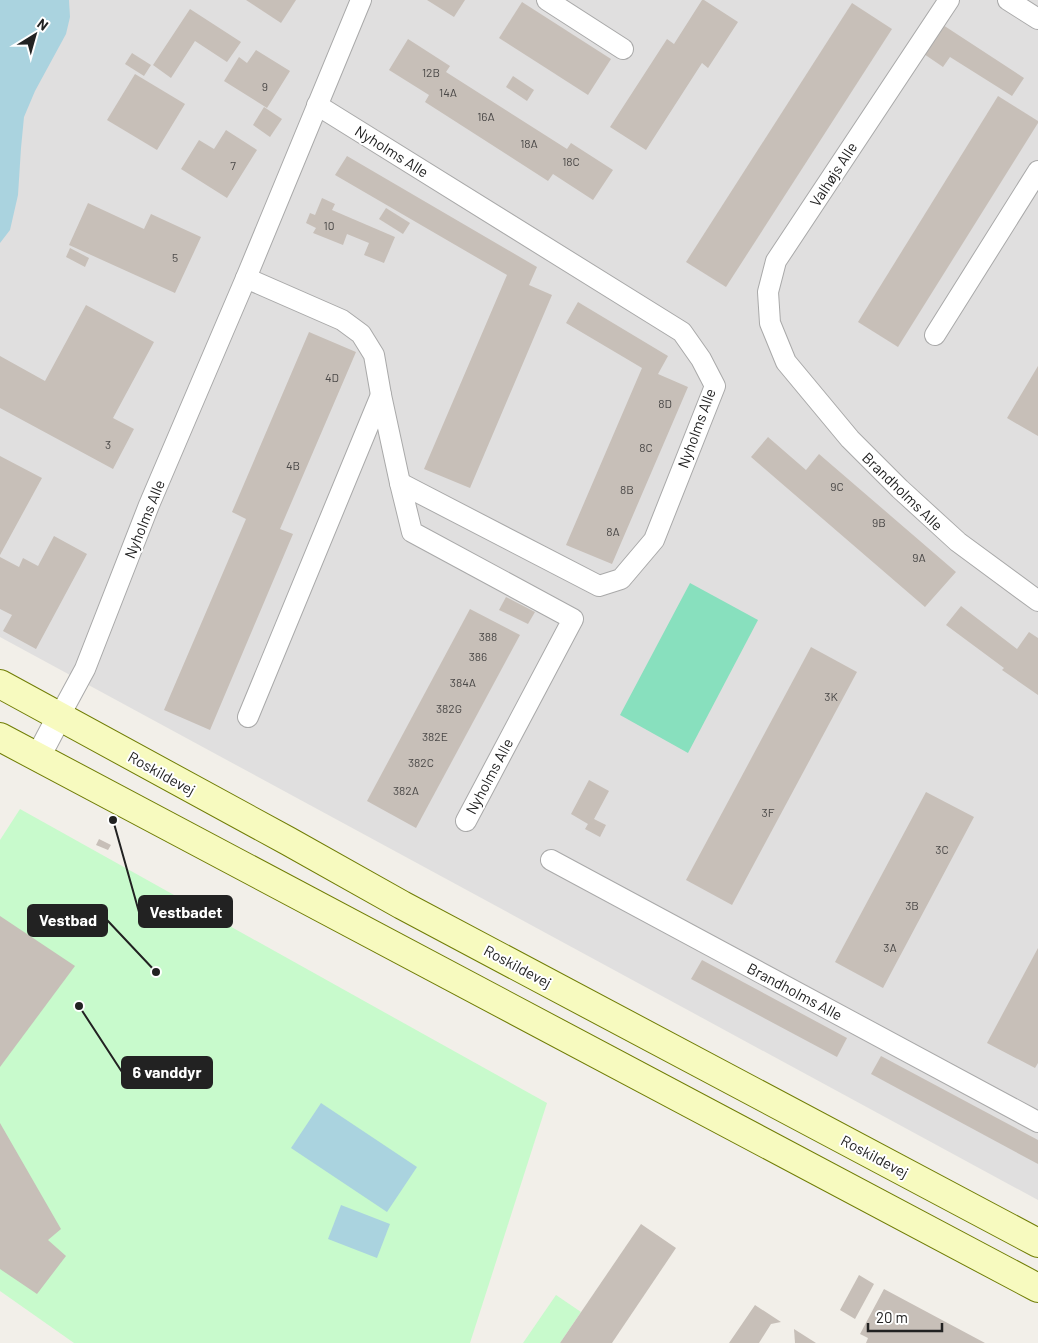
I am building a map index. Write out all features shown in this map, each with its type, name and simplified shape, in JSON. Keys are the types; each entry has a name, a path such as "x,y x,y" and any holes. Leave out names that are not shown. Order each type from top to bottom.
{"main road":[{"name":"Roskildevej","path":"0,684 288,840 402,905 1038,1243"},
{"path":"0,738 1038,1288"}],"street":[{"name":"Nyholms Alle","path":"38,757 91,654 149,505 246,278 361,0"},
{"path":"547,0 623,49"},
{"name":"Valhøjs Alle","path":"786,362 770,323 768,292 776,260 949,0"},
{"path":"1008,0 1038,19"},
{"name":"Nyholms Alle","path":"317,105 682,332 701,359 715,386 654,540 621,579 606,584 599,586 400,483"},
{"path":"935,335 1038,171"},
{"name":"Nyholms Alle","path":"246,278 342,320 361,334 374,355 381,395 412,532 572,619 466,821"},
{"name":"Brandholms Alle","path":"786,362 850,439 900,489 958,542 1038,601"},
{"path":"248,717 381,395"},
{"name":"Brandholms Alle","path":"551,860 1038,1122"}],"shaded area":[{"path":"0,0 1038,0 1038,1200 0,637"}],"green space":[{"path":"690,583 758,620 688,753 620,715"},
{"path":"20,809 547,1103 470,1343 74,1343 0,1291 0,840"},
{"path":"556,1295 581,1312 560,1343 523,1343"}],"water":[{"path":"0,0 69,0 70,17 66,34 35,91 24,117 18,195 10,230 0,243"},
{"path":"321,1103 417,1167 387,1212 291,1148"},
{"path":"341,1205 390,1224 377,1258 328,1239"}],"building":[{"path":"246,0 296,0 281,23"},
{"path":"427,0 465,0 454,17"},
{"path":"702,0 738,22 708,68 702,63 646,150 610,127 667,39 674,44"},
{"path":"522,2 611,59 588,95 499,38"},
{"path":"852,3 892,29 726,287 686,262"},
{"path":"190,9 241,42 227,62 195,41 171,78 153,65"},
{"path":"943,25 1024,78 1012,96 950,57 943,67 924,54"},
{"path":"408,39 450,66 446,72 567,149 571,143 613,170 593,200 553,174 548,181 425,102 429,95 389,70"},
{"path":"256,50 290,71 267,108 224,81 239,57 247,63"},
{"path":"132,53 151,65 144,76 125,64"},
{"path":"135,74 185,104 157,150 107,120"},
{"path":"513,76 534,90 527,101 506,87"},
{"path":"998,96 1038,121 1038,123 898,347 858,322"},
{"path":"264,107 282,119 270,137 253,125"},
{"path":"226,130 257,150 227,198 181,169 199,140 214,149"},
{"path":"347,156 537,267 529,285 552,295 470,488 424,469 507,275 335,175"},
{"path":"322,198 335,204 332,210 395,237 384,263 364,255 369,243 347,234 343,245 313,233 316,228 306,223 310,213 315,215"},
{"path":"88,203 144,229 151,214 201,237 175,293 69,245"},
{"path":"386,208 410,223 403,234 379,219"},
{"path":"70,248 89,258 85,267 66,257"},
{"path":"578,302 668,356 658,374 688,387 612,564 566,545 642,368 566,323"},
{"path":"86,305 154,342 113,418 134,429 113,469 0,408 0,356 45,381"},
{"path":"309,332 356,352 280,529 293,534 210,730 164,710 246,519 232,512"},
{"path":"1038,366 1038,436 1007,418"},
{"path":"768,437 806,470 819,454 956,572 925,607 751,457"},
{"path":"0,456 42,478 0,555"},
{"path":"54,536 87,554 36,649 3,631 12,615 0,609 0,557 19,567 23,558 38,566"},
{"path":"506,597 535,612 528,624 499,610"},
{"path":"961,606 1017,649 1029,632 1038,638 1038,695 1002,670 1004,668 946,625"},
{"path":"470,609 520,635 416,828 367,801"},
{"path":"811,647 857,672 732,905 686,880"},
{"path":"589,780 609,791 594,819 606,825 600,837 585,829 588,824 571,814"},
{"path":"926,792 974,817 883,988 835,962"},
{"path":"99,839 111,845 108,850 96,845"},
{"path":"0,916 75,966 0,1067"},
{"path":"1038,948 1038,1063 1035,1068 987,1043"},
{"path":"702,960 847,1038 837,1057 691,979"},
{"path":"881,1056 1038,1140 1038,1164 871,1074"},
{"path":"0,1123 61,1229 48,1240 66,1256 37,1294 0,1269"},
{"path":"641,1224 676,1248 612,1343 560,1343"},
{"path":"859,1275 874,1284 855,1319 840,1310"},
{"path":"884,1289 985,1343 866,1343 868,1338 860,1334"},
{"path":"755,1305 781,1322 771,1324 759,1343 729,1343"},
{"path":"794,1329 816,1343 795,1343"}],"place":[{"name":"Vestbadet","path":"113,820"},
{"name":"Vestbad","path":"156,972"},
{"name":"6 vanddyr","path":"79,1006"}]}
